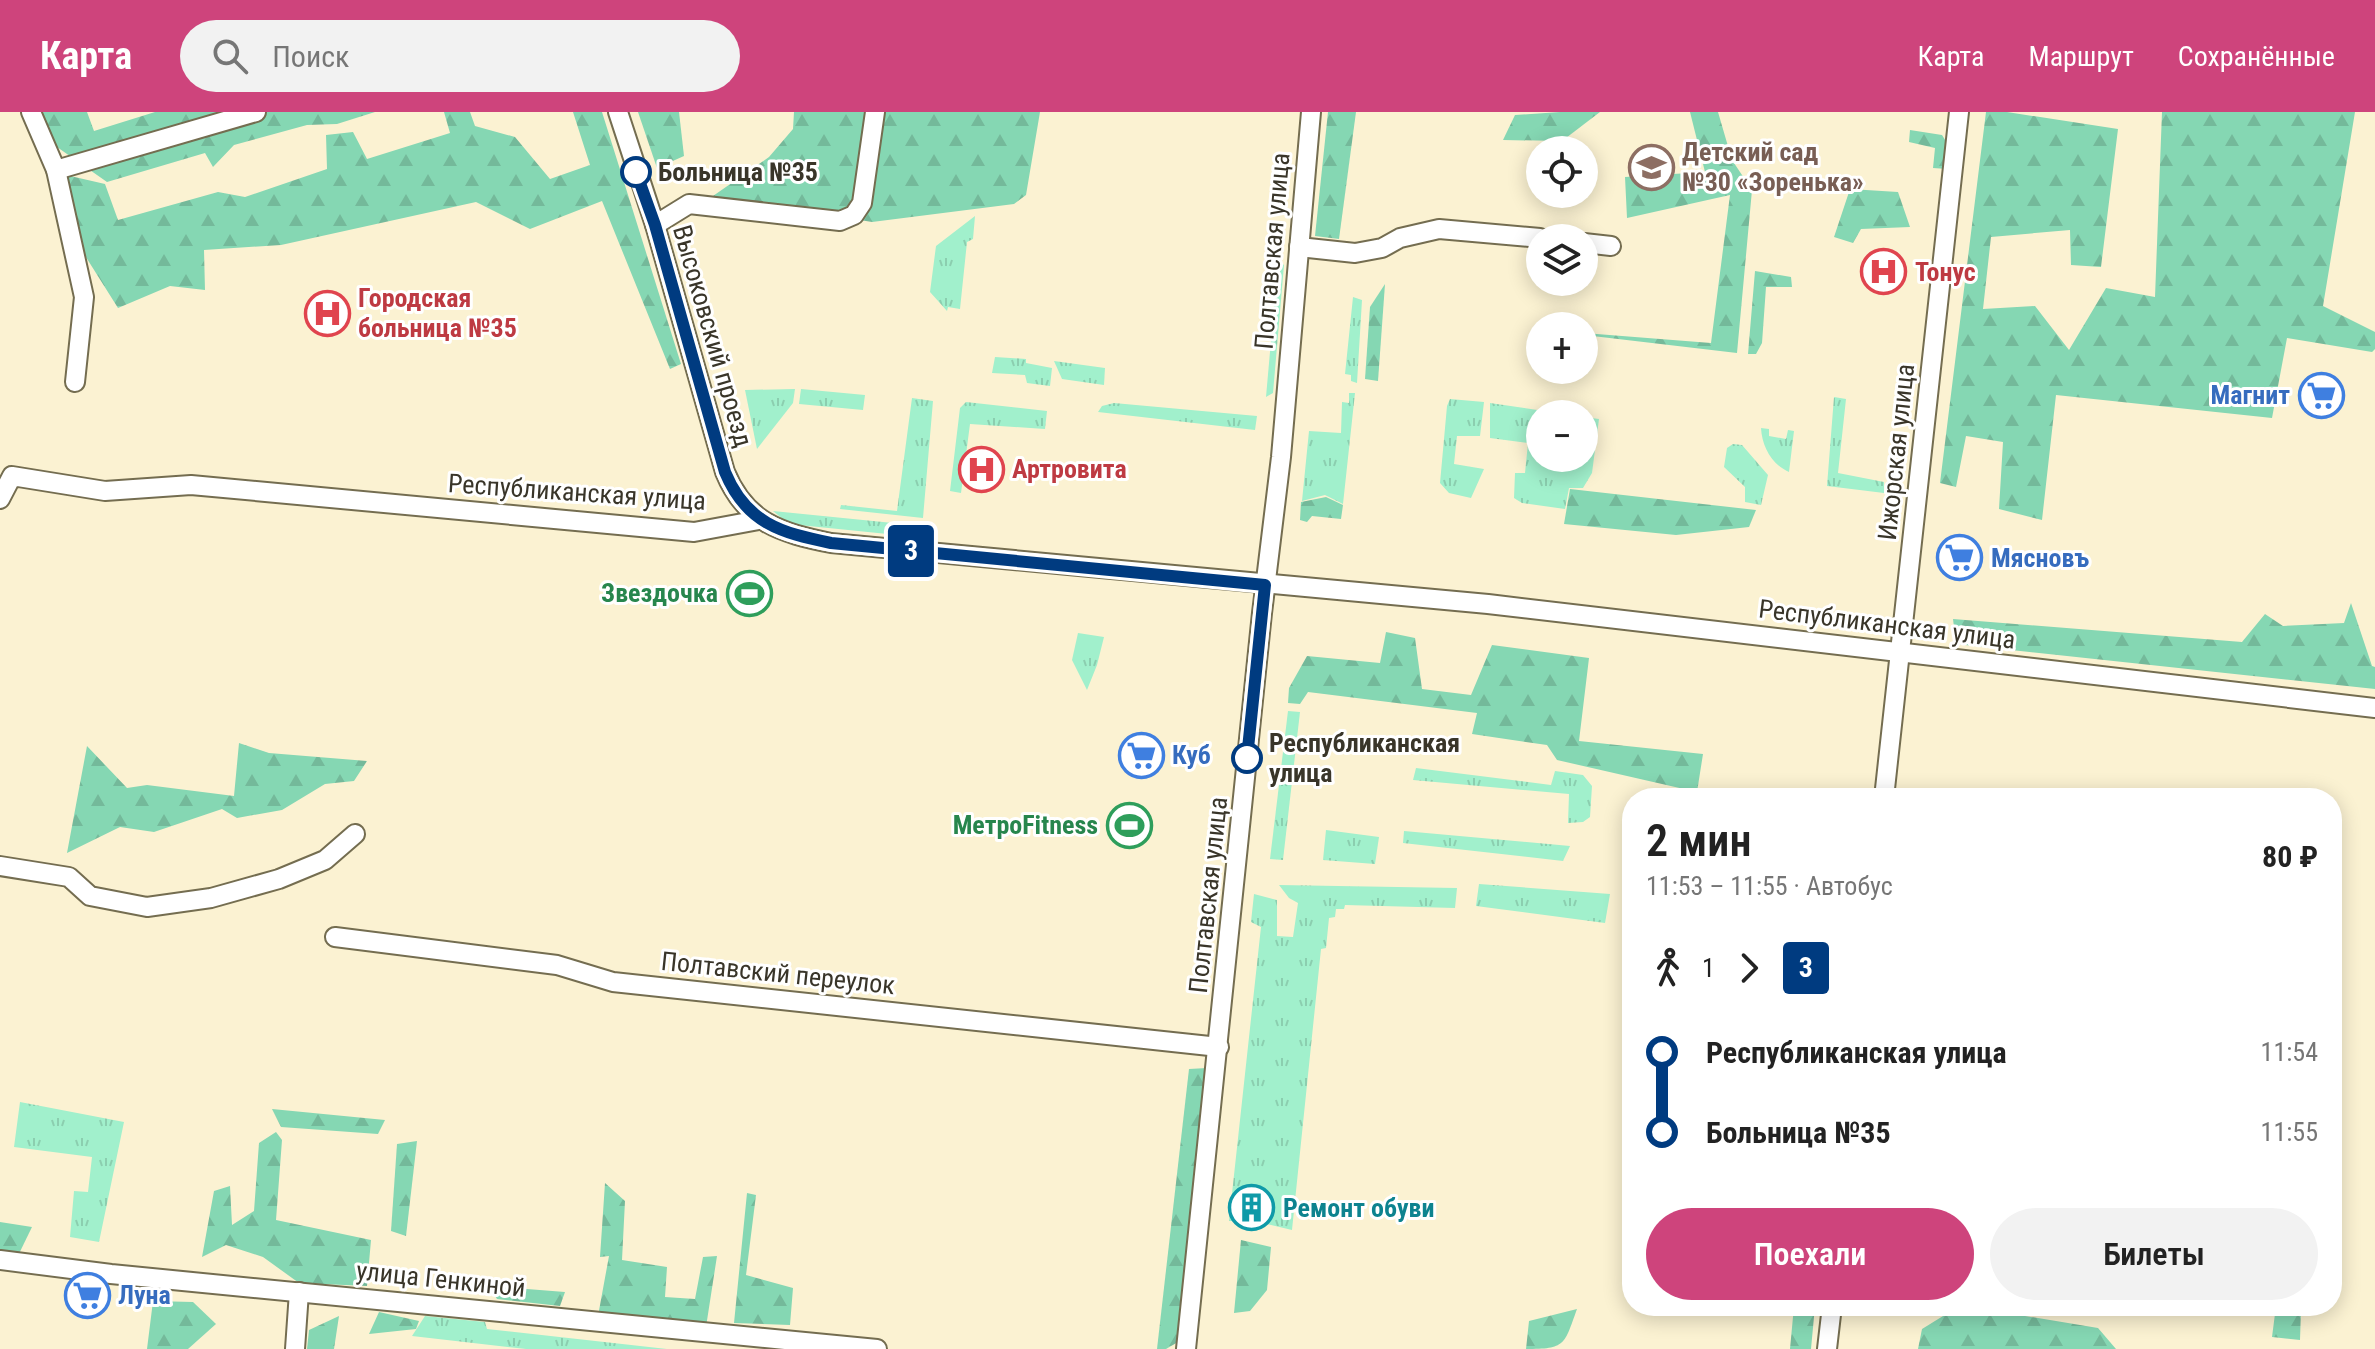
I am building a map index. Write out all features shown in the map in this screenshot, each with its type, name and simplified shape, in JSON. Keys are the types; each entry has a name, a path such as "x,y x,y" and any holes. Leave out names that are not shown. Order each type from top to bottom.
{"street":[{"path":"31,112 56,170 84,297 75,382"},
{"path":"56,170 256,112"},
{"name":"Высоковский проезд","path":"618,112 655,225 725,472 733,490 759,520"},
{"path":"655,225 689,204 840,221 854,215 862,203 875,112"},
{"name":"Полтавская улица","path":"1186,1349 1281,457 1311,112"},
{"name":"Ижорская улица","path":"1885,788 1959,112"},
{"path":"1299,247 1355,253 1382,248 1400,238 1439,229 1526,237"},
{"path":"1598,245 1611,246"},
{"name":"Республиканская улица","path":"0,499 12,476 105,491 191,485 694,532 759,520 792,535 831,543 1488,604 2375,708"},
{"path":"0,866 69,877 90,896 147,907 211,898 279,879 325,860 355,834"},
{"name":"Полтавский переулок","path":"335,937 557,965 613,982 1219,1047"},
{"name":"улица Генкиной","path":"0,1260 731,1341 877,1349"},
{"path":"295,1349 299,1292"},
{"path":"1827,1349 1831,1316"}],"green space":[{"path":"35,112 87,112 94,131 155,112 375,112 337,124 307,125 234,145 213,167 205,153 107,182 47,140"},
{"path":"444,112 470,112 475,126 515,137 550,179 590,165 573,112 602,112 681,364 670,369 602,201 530,229 476,202 281,245 204,250 205,290 170,286 118,308 84,254 66,175 105,184 118,220 218,192 245,197 327,169 326,135 353,132 367,159 450,133"},
{"path":"638,112 679,112 684,156 657,168"},
{"path":"794,112 1040,112 1026,195 1014,204 872,222 713,196 769,157 793,129"},
{"path":"1328,112 1356,112 1339,239 1315,236"},
{"path":"1600,112 1569,136 1526,136 1526,140 1503,140 1515,115"},
{"path":"1690,112 1718,112 1732,160 1752,190 1737,353 1598,337 1598,334 1711,343 1730,195 1627,218 1625,177 1705,172"},
{"path":"1986,112 2007,112 2118,129 2101,267 2071,265 2070,230 1991,237 1983,309 2035,306 2069,350 2106,288 2155,297 2162,112 2355,112 2323,306 2375,332 2375,349 2372,352 2287,338 2272,418 2056,395 2042,520 1999,509 2003,442 1966,436 1956,487 1940,483"},
{"path":"1910,130 1942,135 1947,143 1947,169 1933,168 1935,148 1909,142"},
{"path":"1850,189 1898,192 1910,227 1861,229 1853,243 1834,237"},
{"path":"975,216 973,239 967,242 960,309 948,307 947,311 930,292 936,246"},
{"path":"1278,261 1284,265 1273,393 1266,397"},
{"path":"1755,271 1791,277 1792,287 1766,287 1762,343 1756,354 1748,354"},
{"path":"1385,284 1378,381 1365,379 1370,307"},
{"path":"1353,297 1362,300 1357,383 1351,381 1351,375 1345,374"},
{"path":"995,357 1026,359 1026,363 1052,368 1050,386 1027,383 1025,375 992,373"},
{"path":"1054,361 1105,368 1104,385 1062,379"},
{"path":"795,389 793,403 757,449 745,390"},
{"path":"801,389 865,395 863,410 799,404"},
{"path":"1349,393 1355,393 1343,504 1325,495 1302,501 1309,431 1341,433 1342,402 1349,403"},
{"path":"1834,397 1846,399 1838,473 1884,482 1884,493 1827,486"},
{"path":"912,398 933,401 923,518 840,509 841,505 897,511"},
{"path":"1450,399 1484,402 1480,436 1457,436 1454,464 1484,469 1471,498 1449,493 1440,483"},
{"path":"966,402 1047,411 1045,429 970,424 961,493 950,491 960,408"},
{"path":"1114,403 1257,416 1255,430 1098,412 1102,406"},
{"path":"1490,403 1526,408 1526,443 1490,438"},
{"path":"1761,428 1769,429 1769,436 1786,439 1788,430 1794,431 1789,472 1769,454"},
{"path":"1733,444 1742,445 1768,475 1761,505 1745,502 1745,487 1724,467 1727,448"},
{"path":"1526,463 1526,472 1592,472 1583,488 1569,488 1565,509 1522,503 1514,498 1515,473 1525,473"},
{"path":"1570,489 1756,510 1749,527 1676,535 1564,524"},
{"path":"1326,497 1343,505 1341,519 1312,516 1307,522 1300,520 1301,502"},
{"path":"773,511 923,526 917,537 789,524"},
{"path":"2351,603 2372,666 2375,667 2375,689 1956,644 1953,619 2242,642 2265,614 2283,626 2344,623"},
{"path":"1386,632 1415,638 1422,689 1471,695 1492,645 1589,658 1579,741 1703,754 1698,788 1680,788 1557,760 1547,745 1472,734 1477,713 1308,692 1300,704 1288,703 1289,688 1307,656 1380,663"},
{"path":"1078,633 1104,637 1087,690 1072,660"},
{"path":"1288,711 1300,712 1283,860 1270,859"},
{"path":"239,743 269,753 367,761 354,781 325,784 282,810 237,818 222,809 154,832 120,827 67,853 87,746 127,788 147,785 234,796"},
{"path":"1416,768 1551,785 1555,771 1583,775 1592,786 1590,817 1583,822 1568,823 1569,794 1413,780"},
{"path":"1326,830 1379,837 1375,864 1323,860"},
{"path":"1404,831 1570,846 1563,861 1403,843"},
{"path":"1479,884 1610,894 1605,923 1476,906"},
{"path":"1279,885 1457,888 1455,908 1345,905 1344,909 1336,909 1335,917 1329,918 1326,948 1321,949 1292,1230 1259,1222 1260,1202 1247,1199 1243,1221 1229,1221 1261,927 1251,922 1254,894 1277,900 1277,936 1293,937 1298,903 1289,898"},
{"path":"1207,1068 1178,1342 1166,1349 1157,1349 1189,1069"},
{"path":"20,1102 124,1122 99,1242 70,1237 74,1191 88,1192 92,1157 14,1147"},
{"path":"272,1109 385,1120 378,1134 281,1127"},
{"path":"276,1132 282,1140 276,1220 371,1240 367,1286 299,1283 263,1257 226,1245 202,1257 214,1191 230,1186 232,1225 254,1211 259,1143"},
{"path":"417,1141 406,1236 391,1231 397,1144"},
{"path":"605,1183 625,1201 622,1260 667,1267 665,1297 695,1299 703,1257 717,1256 706,1327 598,1316 609,1256 600,1257"},
{"path":"747,1193 756,1195 746,1275 793,1288 790,1325 734,1323"},
{"path":"0,1222 32,1227 13,1266 0,1265"},
{"path":"1241,1240 1271,1247 1267,1290 1250,1311 1234,1313"},
{"path":"489,1286 565,1292 560,1306 497,1299"},
{"path":"153,1301 193,1302 216,1324 188,1349 147,1349"},
{"path":"1577,1309 1562,1342 1549,1348 1526,1349 1529,1321"},
{"path":"379,1312 419,1321 416,1329 369,1334"},
{"path":"339,1316 334,1349 307,1349 309,1330"},
{"path":"425,1316 485,1322 487,1329 667,1349 526,1349 412,1336"},
{"path":"1793,1316 1814,1316 1811,1349 1790,1349"},
{"path":"1943,1316 2025,1316 2098,1328 2116,1349 1918,1349 1922,1329"},
{"path":"2275,1316 2301,1316 2300,1340 2272,1337"}],"bus line":[{"name":"3","path":"636,172 655,225 725,472 733,490 759,520 792,535 831,543 1265,585 1247,758"}],"place":[{"name":"Детский сад №30 «Зоренька»","path":"1651,167"},
{"name":"Больница №35","path":"636,172"},
{"name":"Тонус","path":"1884,272"},
{"name":"Городская больница №35","path":"327,313"},
{"name":"Магнит","path":"2321,395"},
{"name":"Артровита","path":"981,469"},
{"name":"Мясновъ","path":"1960,558"},
{"name":"Звездочка","path":"749,593"},
{"name":"Куб","path":"1141,755"},
{"name":"Республиканская улица","path":"1247,758"},
{"name":"МетроFitness","path":"1129,825"},
{"name":"Ремонт обуви","path":"1252,1208"},
{"name":"Луна","path":"87,1295"}]}
